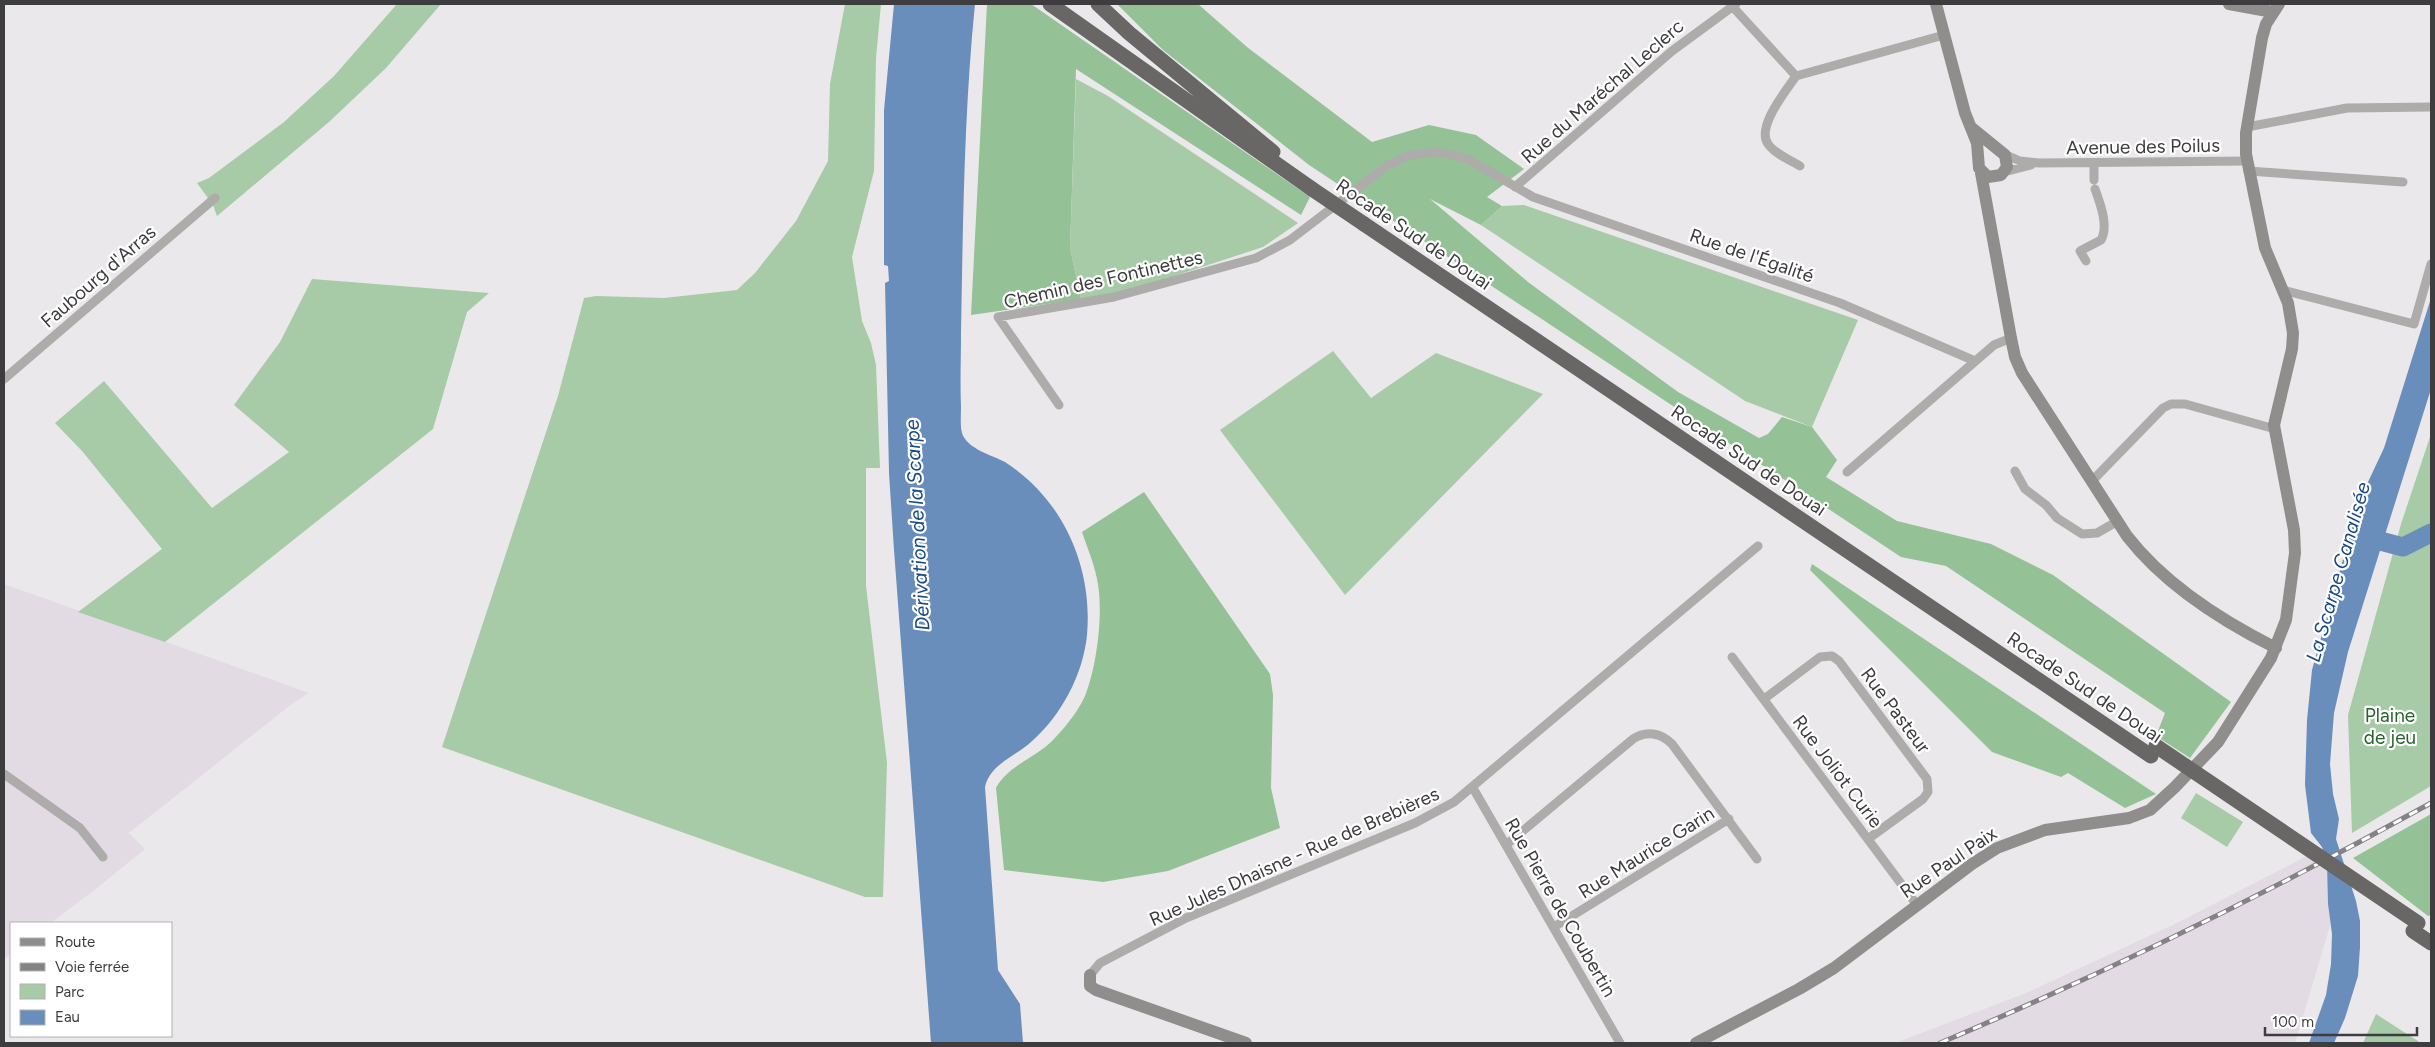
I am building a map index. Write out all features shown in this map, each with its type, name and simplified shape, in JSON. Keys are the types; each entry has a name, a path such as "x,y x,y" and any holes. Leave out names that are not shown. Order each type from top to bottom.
{"highway":[{"name":"Rocade Sud de Douai","path":"1050,4 1315,187 2416,927 2431,943"},
{"name":"Rocade Sud de Douai","path":"1063,4 1276,154 1315,187"},
{"path":"1098,4 1129,33 1276,154"},
{"name":"Rocade Sud de Douai","path":"2416,927 2431,931"}],"street":[{"path":"1936,4 1965,113 1973,129 1979,158 1978,166 1982,173 2011,338 2019,368 2132,542 2149,561 2221,618 2276,648"},
{"path":"2092,481 2163,408 2171,404 2185,404 2274,429 2293,338 2291,315 2283,290 2265,248 2248,166 2247,127 2262,38 2276,8 2257,8 2229,4"},
{"path":"1734,5 1796,76"},
{"name":"Rue du Maréchal Leclerc","path":"1515,187 1672,51 1734,5"},
{"path":"1800,166 1769,146 1764,135 1766,124 1796,76 1944,35"},
{"path":"2247,127 2347,108 2431,107"},
{"path":"1973,129 2000,151 2007,163 2002,174 1994,184 1990,199 1990,219"},
{"path":"1979,158 1985,150 2000,151"},
{"name":"Avenue des Poilus","path":"2000,151 2020,161 2039,163 2248,166 2403,182"},
{"name":"Chemin des Fontinettes","path":"1059,405 998,317 1114,297 1256,258 1290,240 1379,171 1410,155 1438,152 1459,155 1475,162 1515,187"},
{"name":"Avenue des Poilus","path":"2002,174 2039,163"},
{"path":"2086,261 2080,251 2101,240 2104,234 2102,211 2094,184 2094,163"},
{"path":"1982,173 1990,178 2002,174"},
{"name":"Rue de l'Égalité","path":"1515,187 1533,197 1840,303 1976,361"},
{"name":"Faubourg d'Arras","path":"4,379 215,198"},
{"path":"2283,290 2414,324 2431,264"},
{"path":"1847,472 1994,345 2011,338"},
{"name":"Rue Paul Paix","path":"1696,1043 1819,977 1980,858 2015,840 2055,828 2129,818 2150,810 2175,787 2223,735 2276,648 2283,630 2290,600 2295,541 2274,429"},
{"path":"2014,471 2025,489 2046,505 2057,518 2082,534 2097,533 2118,521"},
{"name":"Rue Jules Dhaisne - Rue de Brebières","path":"1090,974 1100,963 1182,920 1426,818 1473,788 1758,546"},
{"name":"Rue Pasteur","path":"1764,700 1816,659 1828,655 1839,661 1927,779 1928,792 1923,799 1868,840"},
{"name":"Rue Joliot Curie","path":"1732,657 1917,905"},
{"path":"1506,845 1633,739 1648,733 1664,737 1672,744 1757,859"},
{"path":"4,774 80,828 103,857"},
{"name":"Rue Pierre de Coubertin","path":"1473,788 1620,1043"},
{"name":"Rue Maurice Garin","path":"1554,927 1729,820"},
{"path":"1090,974 1090,986 1096,990 1246,1043"}],"shaded area":[{"path":"4,584 309,693 293,703 129,833 145,849 97,888 52,922 10,922 10,954 4,959"},
{"path":"2328,845 2330,926 2295,1043 1895,1043 2026,993 2175,924"}],"green space":[{"path":"397,4 441,4 386,68 329,122 217,216 213,205 197,183 209,178 284,122 334,76"},
{"path":"845,4 881,4 876,58 874,171 852,257 862,321 871,343 876,365 880,468 866,468 866,586 887,763 883,897 865,897 442,747 558,396 584,298 596,296 664,298 737,290 755,273 796,221 828,161 830,84"},
{"path":"987,4 1031,4 1310,197 1301,215 1076,69 1070,248 1081,299 971,315"},
{"path":"1117,4 1198,4 1247,47 1372,142 1429,125 1476,135 1524,169 1487,197 1502,206 1481,225 1430,199 1528,282 1678,392 1759,438 1768,434 1782,417 1812,427 1837,460 1826,477 1897,521 1991,544 2053,575 2231,702 2190,758 2156,736 2165,713 1946,566 1901,557 1309,165 1163,50"},
{"path":"1076,79 1108,96 1298,223 1263,247 1144,286 1082,303 1070,248"},
{"path":"1524,205 1858,320 1812,427 1745,401 1481,225 1502,206"},
{"path":"312,279 489,293 467,312 433,429 165,642 78,612 162,549 82,451 55,423 104,381 212,508 289,452 234,405 280,342"},
{"path":"1333,351 1371,398 1436,353 1543,394 1345,595 1220,430"},
{"name":"Plaine de jeu","path":"2431,434 2431,786 2352,833 2348,715 2401,524"},
{"path":"1144,492 1270,674 1273,695 1271,788 1280,828 1168,871 1103,882 1004,870 996,788 1007,774 1044,748 1065,726 1085,696 1093,670 1098,638 1099,592 1094,567 1082,532"},
{"path":"1812,564 2156,794 2125,808 2068,773 2061,777 1992,752 1810,570"},
{"path":"2196,793 2243,822 2227,847 2181,818"},
{"path":"2431,814 2431,915 2428,916 2353,858"},
{"path":"2376,1014 2421,1043 2363,1043"}],"water":[{"name":"Dérivation de la Scarpe","path":"894,4 975,4 968,86 965,168 961,430 965,439 974,447 1005,462 1025,477 1043,495 1058,515 1070,537 1079,560 1085,584 1088,610 1085,650 1069,694 1042,732 998,766 992,772 985,787 998,970 1020,1004 1023,1043 931,1043 889,473 885,283 889,281 888,266 884,265 884,110"},
{"path":"2431,298 2431,389 2348,652 2334,713 2330,764 2333,794 2339,819 2336,839 2356,901 2360,921 2358,976 2345,1018 2334,1043 2309,1043 2326,995 2331,964 2332,934 2328,904 2327,863 2322,847 2311,833 2305,785 2307,720 2312,670 2360,499 2384,448"}],"waterway":[{"name":"La Scarpe Canalisée","path":"2365,537 2403,547 2431,533"}],"railway":[{"path":"1940,1043 2065,988 2189,929 2311,868 2431,803"}]}
